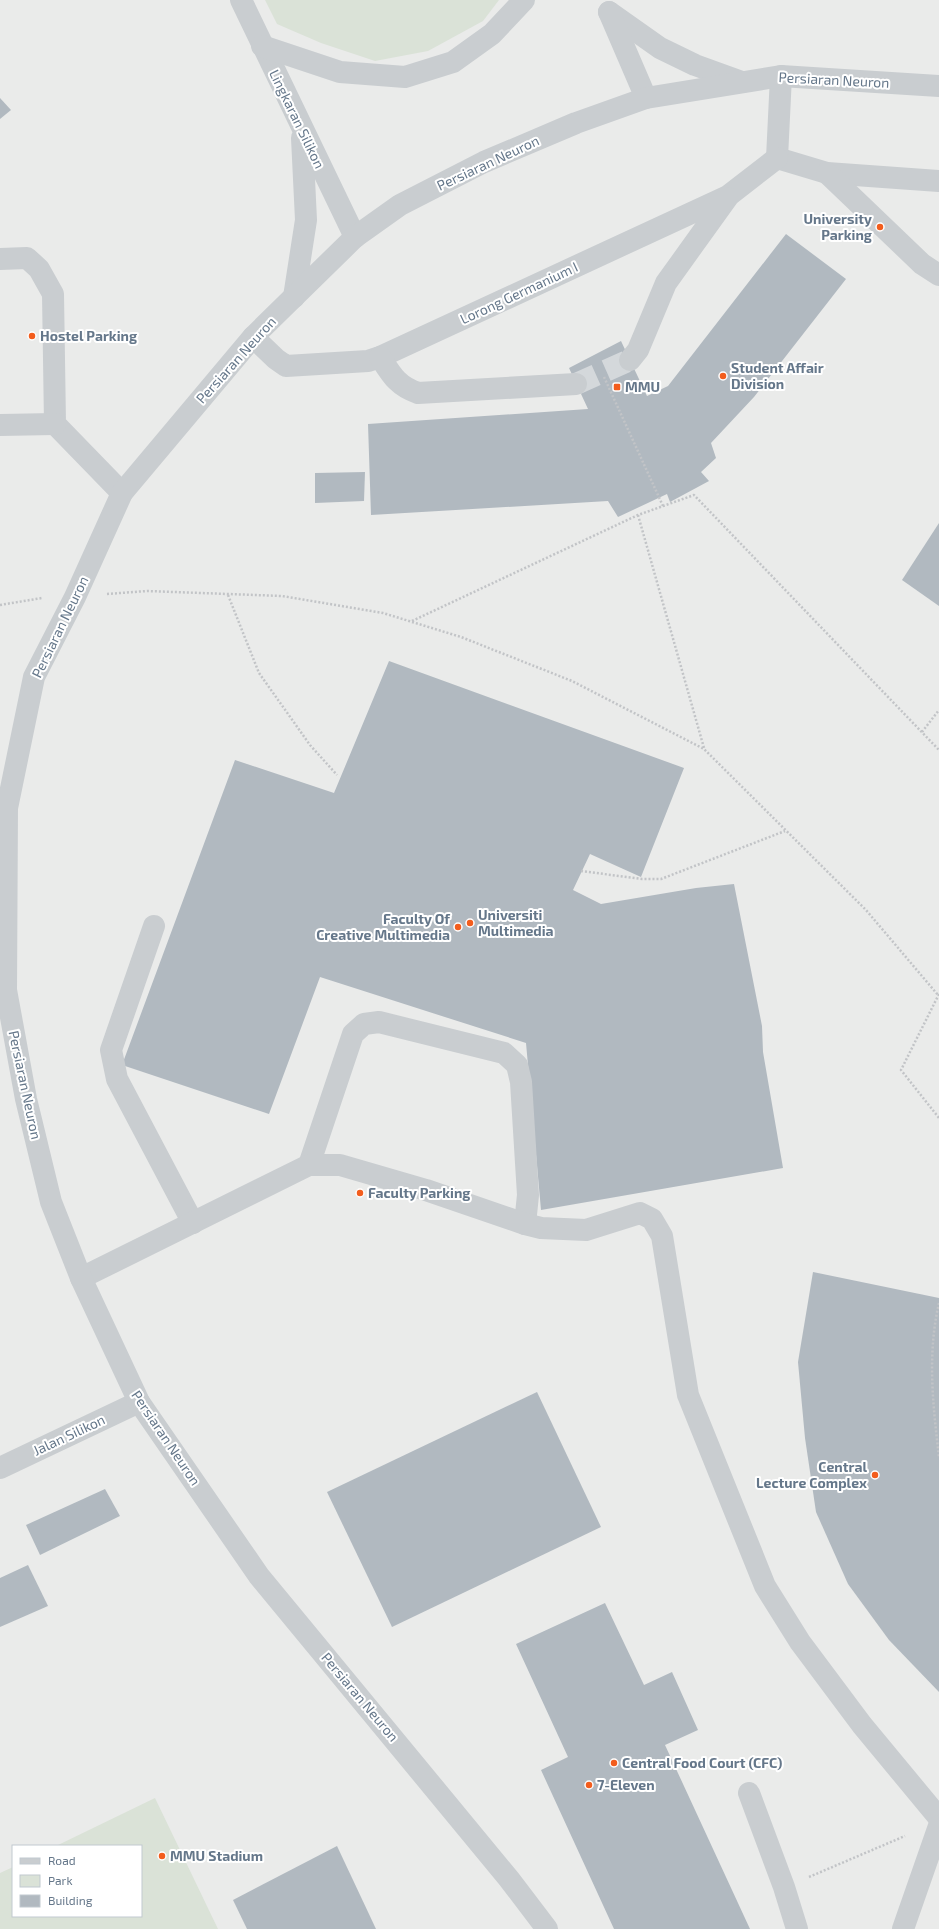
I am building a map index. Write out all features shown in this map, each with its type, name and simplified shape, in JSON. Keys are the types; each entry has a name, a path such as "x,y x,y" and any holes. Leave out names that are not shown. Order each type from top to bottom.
{"street":[{"name":"Lingkaran Silikon","path":"241,0 355,237"},
{"path":"262,46 340,72 405,77 452,62 492,34 524,0"},
{"path":"606,6 660,48 695,65 742,82"},
{"path":"606,6 646,98"},
{"path":"781,76 777,158 827,173 939,181"},
{"name":"Persiaran Neuron","path":"546,1929 480,1843 260,1576 139,1402 81,1278 51,1202 26,1099 6,990 3,937 7,808 34,677 75,597 122,493 253,337 355,237 400,205 484,162 576,123 646,98 781,76 939,86"},
{"path":"294,297 306,220 301,126"},
{"name":"Lorong Germanium I","path":"253,337 276,359 286,366 368,361 380,357 728,196 777,158"},
{"path":"827,173 922,264 939,275"},
{"path":"630,360 638,350 666,283 728,196"},
{"path":"0,259 27,258 39,269 54,294 55,424 122,493"},
{"path":"380,357 397,382 406,389 418,393 576,384"},
{"path":"0,425 55,424"},
{"path":"154,926 111,1050 117,1079 193,1223"},
{"path":"309,1164 353,1034 364,1024 379,1022 504,1053 517,1065 521,1082 528,1195 525,1224"},
{"path":"81,1278 309,1164 340,1165 426,1190 525,1224 541,1228 586,1230 640,1213 652,1219 662,1236 688,1395 765,1586 800,1642 862,1725 939,1818"},
{"name":"Jalan Silikon","path":"0,1468 139,1402"},
{"path":"749,1793 784,1887 797,1929"},
{"path":"903,1929 939,1826"}],"path":[{"path":"602,374 663,506"},
{"path":"411,622 638,515 694,495 939,750"},
{"path":"638,515 704,749"},
{"path":"0,605 38,598 75,597 147,591 282,596 382,613 461,637 572,681 704,749 866,910 939,994 901,1070 939,1118"},
{"path":"228,595 259,673 310,745 337,775"},
{"path":"922,732 939,710"},
{"path":"581,871 642,879 661,879 785,831"},
{"path":"939,1303 935,1321 932,1394 939,1457"},
{"path":"784,1887 910,1834"}],"shaded area":[{"name":"Universiti Multimedia","path":"0,0 939,0 939,1929 0,1929"}],"green space":[{"path":"265,0 499,0 483,21 428,51 375,61 321,43 277,24"},
{"name":"MMU Stadium","path":"155,1798 218,1929 0,1929 0,1873 12,1867 12,1917 142,1917 142,1845 58,1845"}],"building":[{"path":"0,98 11,110 0,119"},
{"name":"Student Affair Division","path":"786,234 846,279 754,397 711,443 716,458 701,472 709,481 670,502 667,494 618,517 608,501 371,515 368,424 588,409 569,368 621,341 647,396 668,386"},
{"path":"365,472 364,501 315,503 315,473"},
{"path":"939,523 939,606 902,580"},
{"name":"Faculty Of Creative Multimedia","path":"389,661 684,768 641,877 590,854 573,890 601,904 696,888 734,884 762,1026 763,1052 783,1168 541,1210 526,1043 320,977 269,1114 122,1065 235,760 334,793"},
{"name":"Central Lecture Complex","path":"813,1272 939,1298 939,1692 889,1640 848,1584 816,1512 805,1438 798,1362"},
{"path":"537,1392 601,1527 392,1627 327,1492"},
{"path":"105,1489 120,1516 40,1555 26,1525"},
{"path":"28,1565 48,1606 0,1627 0,1578"},
{"name":"Central Food Court (CFC)","path":"605,1603 644,1685 672,1672 698,1730 665,1745 750,1929 614,1929 541,1770 568,1757 516,1644"},
{"path":"337,1846 376,1929 247,1929 233,1900"}],"tunnel":[{"path":"576,384 630,360"}],"place":[{"name":"University Parking","path":"880,227"},
{"name":"Hostel Parking","path":"32,336"},
{"name":"Student Affair Division","path":"723,376"},
{"name":"MMU","path":"617,387"},
{"name":"Universiti Multimedia","path":"470,923"},
{"name":"Faculty Of Creative Multimedia","path":"458,927"},
{"name":"Faculty Parking","path":"360,1193"},
{"name":"Central Lecture Complex","path":"875,1475"},
{"name":"Central Food Court (CFC)","path":"614,1763"},
{"name":"7-Eleven","path":"589,1785"},
{"name":"MMU Stadium","path":"162,1856"}]}
